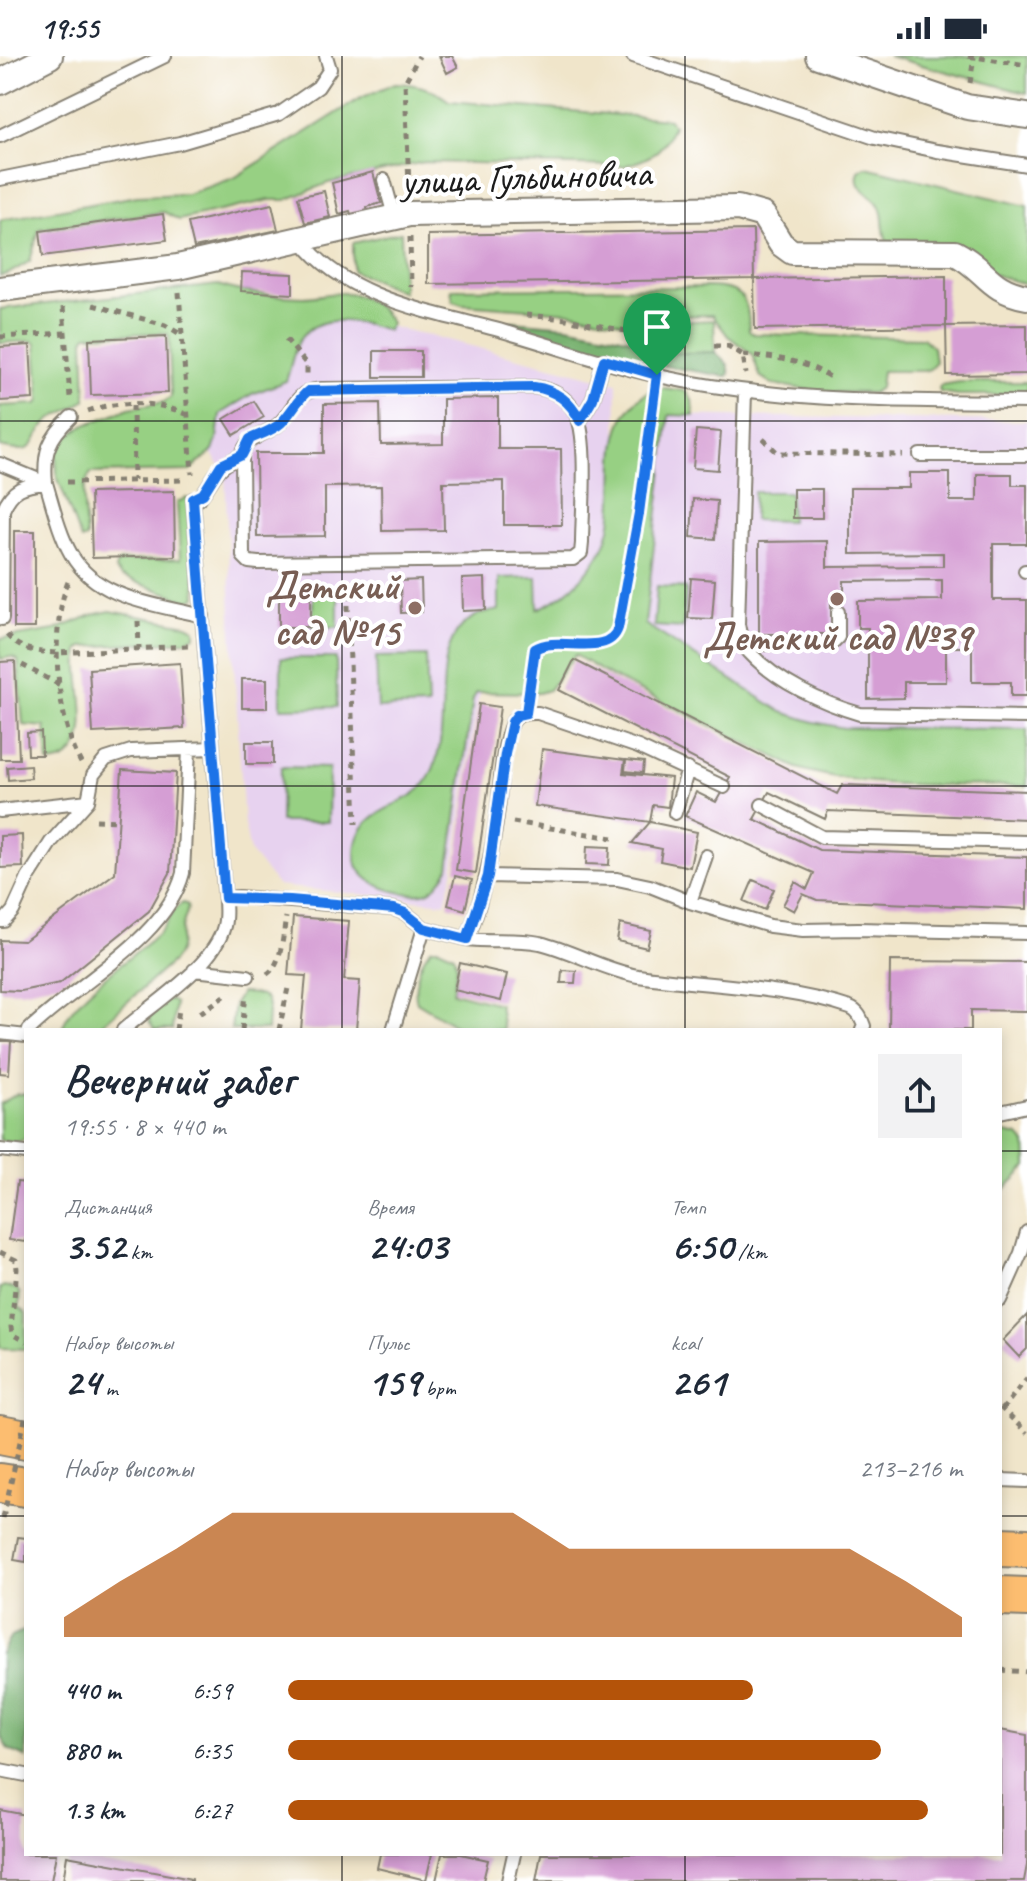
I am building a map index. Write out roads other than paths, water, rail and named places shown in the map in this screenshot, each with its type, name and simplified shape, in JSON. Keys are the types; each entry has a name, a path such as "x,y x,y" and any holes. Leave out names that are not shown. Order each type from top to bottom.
{"highway":[{"path":"0,1435 24,1440"},
{"path":"1,1500 24,1488"},
{"path":"1002,1547 1027,1548"},
{"path":"1002,1596 1027,1597"}],"street":[{"path":"0,82 50,56"},
{"path":"818,56 967,107 1027,116"},
{"name":"улица Гульбиновича","path":"0,289 60,288 178,267 402,215 738,208 763,215 781,244 792,252 955,253 967,259 997,288 1027,297"}],"lane":[{"path":"0,136 165,56"},
{"path":"0,179 180,143 279,114 318,87 330,69 326,56"},
{"path":"633,56 875,138 1027,165"},
{"path":"384,180 402,215"},
{"path":"300,239 330,270 355,284 412,307 657,375 745,391 856,401 1027,402"},
{"path":"580,421 593,399 604,360"},
{"path":"534,387 559,394 580,421 582,543 581,553 573,559 249,562 243,556 242,455 250,439 283,421 296,401 308,391 534,387"},
{"path":"745,391 738,624 743,644 749,653 774,673 841,709 860,714 1027,717"},
{"path":"71,417 50,443 44,461 46,483 70,553 85,574 114,593 203,616"},
{"path":"125,1028 194,970 212,949 223,929 225,898 193,499 203,494 221,465 242,455"},
{"path":"920,455 1027,455"},
{"path":"0,464 46,483"},
{"path":"2,619 3,510 8,498 20,486 46,483"},
{"path":"743,644 831,644 838,637 838,612"},
{"path":"467,939 488,876 512,722 517,715 538,713 638,747 724,787"},
{"path":"0,921 4,921 13,911 28,878 51,842 88,801 98,766 116,754 213,748"},
{"path":"33,1028 159,920 180,883 189,750"},
{"path":"675,813 688,769"},
{"path":"0,811 88,801"},
{"path":"762,805 822,837 1027,842"},
{"path":"690,902 706,856"},
{"path":"488,876 617,879 650,886 690,902 770,926 803,930 1027,933"},
{"path":"225,898 394,909 405,913 424,928 467,939 510,939 542,944 634,975 776,993 853,1009 860,1016 863,1028"},
{"path":"394,1028 424,928"},
{"path":"194,970 244,976"},
{"path":"0,1033 24,1034"},
{"path":"1002,1112 1027,1106"},
{"path":"0,1150 24,1153"},
{"path":"1002,1296 1027,1232"},
{"path":"1002,1480 1027,1481"},
{"path":"0,1770 24,1775"},
{"path":"508,1881 514,1856"}],"place":[{"name":"Детский сад №39","path":"837,599"},
{"name":"Детский сад №15","path":"415,608"}]}
